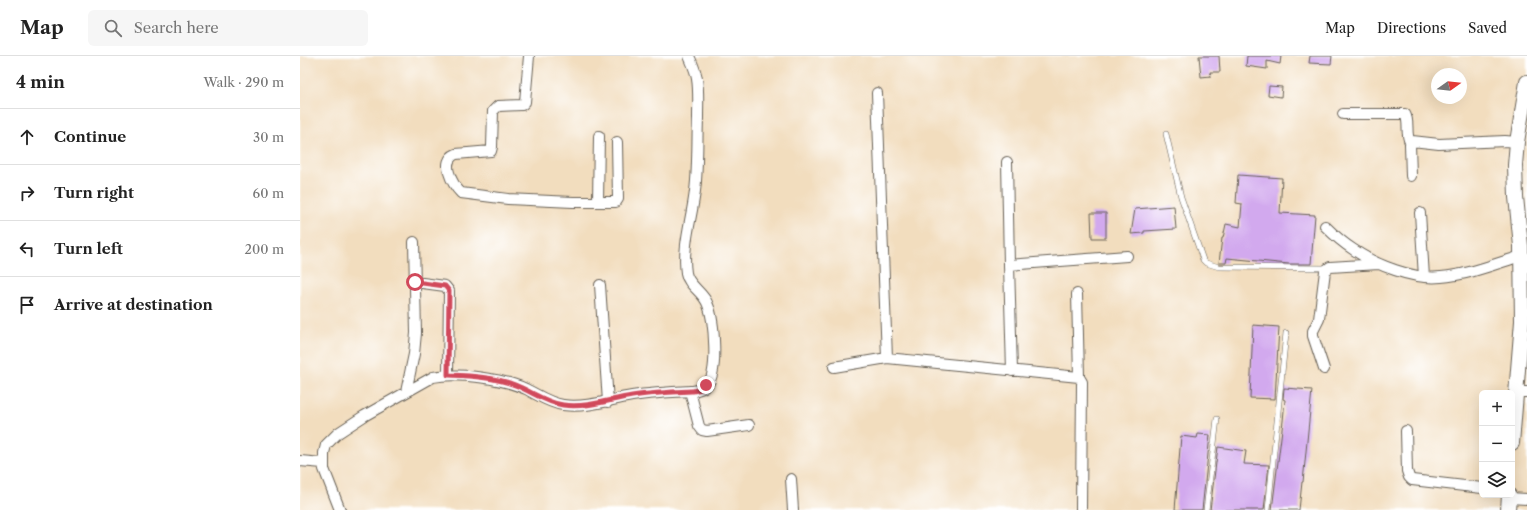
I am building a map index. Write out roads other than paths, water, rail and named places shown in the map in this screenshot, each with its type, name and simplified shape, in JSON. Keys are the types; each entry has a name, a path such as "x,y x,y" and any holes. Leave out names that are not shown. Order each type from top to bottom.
{"main road":[{"path":"1515,428 1522,392 1524,335 1521,256 1515,166 1520,146 1527,82"}],"street":[{"path":"529,56 525,102 522,105 498,106 495,108 493,112 491,151 452,156 449,160 448,172 458,190 464,194 508,199 598,202 617,201 617,142"},
{"path":"340,510 328,482 323,463 326,445 338,433 364,416 433,377 448,375 504,381 561,405 581,406 638,396 701,389 711,379 714,356 714,340 708,305 704,297 689,280 686,273 686,249 690,215 695,191 697,152 697,78 689,56"},
{"path":"876,93 886,358"},
{"path":"1343,114 1405,114 1407,134 1410,142 1411,176"},
{"path":"598,202 599,136"},
{"path":"1410,142 1450,144 1506,141 1520,146"},
{"path":"1007,162 1012,371"},
{"path":"1420,213 1424,277"},
{"path":"1325,226 1354,251 1402,273 1424,277 1440,278 1460,274 1521,256"},
{"path":"406,392 416,342 414,242"},
{"path":"1009,265 1127,256"},
{"path":"1324,369 1313,336 1313,331 1319,319 1325,271 1328,268 1381,264"},
{"path":"415,282 445,286 449,291 448,375"},
{"path":"600,285 608,402"},
{"path":"1077,294 1079,377 1082,382 1081,510"},
{"path":"834,367 886,358 1079,377"},
{"path":"690,391 699,426 702,430 707,431 749,425"},
{"path":"1406,431 1408,477 1412,480 1479,488"},
{"path":"300,461 323,463"},
{"path":"791,479 792,510"},
{"path":"1508,501 1527,499"}],"lane":[{"path":"1166,134 1181,198 1203,260 1206,263 1219,267 1328,268"},
{"path":"1268,510 1286,333"},
{"path":"1206,510 1217,419"}]}
